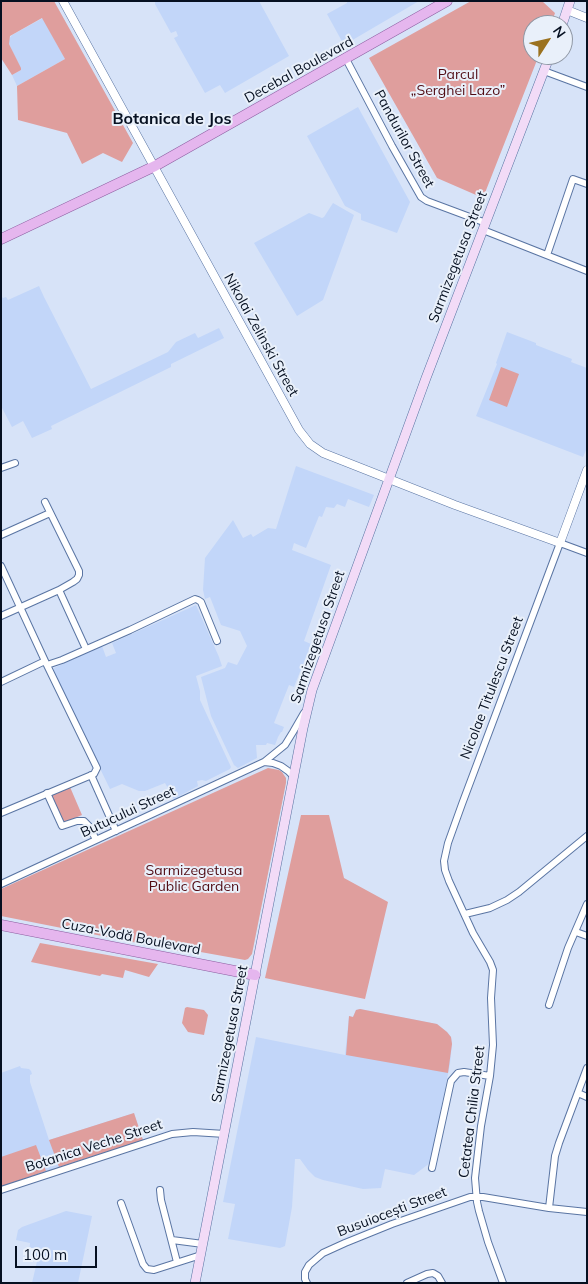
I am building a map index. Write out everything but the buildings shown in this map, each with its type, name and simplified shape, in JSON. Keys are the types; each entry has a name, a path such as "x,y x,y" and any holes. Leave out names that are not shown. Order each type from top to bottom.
{"main road":[{"name":"Decebal Boulevard","path":"1,239 155,166 447,1"},
{"name":"Sarmizegetusa Street","path":"195,1283 307,708 426,378 546,65"},
{"name":"Cuza-Vodă Boulevard","path":"1,925 255,975"}],"street":[{"name":"Nikolai Zelinski Street","path":"63,1 302,435 310,444 322,452 455,506 560,543"},
{"path":"569,6 587,18"},
{"name":"Pandurilor Street","path":"346,59 421,197 484,227 587,271"},
{"path":"544,71 587,87"},
{"path":"547,255 573,179 587,184"},
{"path":"1,468 15,463"},
{"name":"Nicolae Titulescu Street","path":"465,914 445,870 446,848 587,470"},
{"path":"1,616 59,590 77,579 79,575 79,571 45,502"},
{"path":"1,535 50,513"},
{"path":"560,543 587,553"},
{"path":"1,566 96,765 94,773 116,831"},
{"path":"59,590 86,649"},
{"path":"1,682 46,663 62,660 196,599 201,602 217,641"},
{"name":"Butucului Street","path":"1,884 264,762 285,745 307,708"},
{"path":"264,762 281,766 294,777"},
{"path":"1,813 94,773"},
{"path":"47,793 62,826 77,821 84,821 90,827 96,840"},
{"path":"465,914 490,908 508,900 587,836"},
{"path":"548,1005 568,948 587,904"},
{"name":"Cetatea Chilia Street","path":"465,914 493,970 491,998 493,1045 475,1178 476,1197 488,1242 503,1283"},
{"path":"576,932 587,936"},
{"path":"549,1208 555,1156 587,1068"},
{"path":"432,1168 451,1081 458,1073 464,1072 490,1076"},
{"path":"578,1093 587,1097"},
{"name":"Botanica Veche Street","path":"1,1190 172,1134 181,1132 225,1134"},
{"path":"160,1190 177,1262"},
{"name":"Busuiocești Street","path":"307,1283 305,1272 309,1265 323,1253 392,1224 462,1200 482,1197 587,1212"},
{"path":"121,1203 147,1269 154,1270 201,1254"},
{"path":"172,1240 203,1244"},
{"path":"407,1283 434,1273 442,1283"}],"shaded area":[{"path":"155,1 259,1 289,56 225,93 220,85 205,93 174,38 178,36 176,31 171,33"},
{"path":"347,1 419,1 344,45 327,14 347,3"},
{"path":"43,18 65,59 17,86 12,75 21,70 9,44 9,39 12,35"},
{"path":"358,107 410,202 397,233 361,220 361,214 345,206 307,136"},
{"path":"333,203 354,215 323,300 297,316 254,243 309,213 324,217"},
{"path":"39,286 91,389 168,352 176,342 195,333 198,338 219,328 224,338 171,364 171,367 51,426 52,429 32,438 23,421 12,427 1,406 1,296 3,298 6,297 8,300"},
{"path":"507,332 572,359 571,362 587,368 587,448 583,457 476,416 497,364"},
{"path":"296,466 374,495 369,507 348,499 345,507 337,504 334,508 326,507 322,517 319,516 306,548 294,543 292,550 331,565 304,641 311,644 294,687 289,685 274,723 284,727 282,732 275,745 267,743 266,745 256,745 257,758 238,768 234,765 211,716 201,677 225,668 228,662 237,665 247,646 240,631 221,625 210,597 205,599 203,590 205,558 233,520 243,538 251,534 253,537 268,528 276,529"},
{"path":"196,605 222,666 196,676 200,700 231,767 206,781 197,781 198,786 174,799 165,783 145,791 139,791 122,784 110,789 67,701 54,668 102,646 106,657 116,653 112,643"},
{"path":"360,1009 437,1024 451,1037 450,1064 430,1163 414,1175 385,1169 381,1188 363,1189 315,1177 300,1159 295,1159 292,1207 285,1246 280,1248 228,1239 235,1204 223,1202 256,1037 345,1055 349,1016 353,1017 356,1010"},
{"path":"20,1066 31,1071 30,1082 49,1140 134,1113 143,1140 56,1167 1,1187 1,1073"},
{"path":"66,1211 92,1216 78,1283 32,1283 38,1257 29,1254 30,1243 16,1240 18,1230"}],"green space":[{"path":"1,1 54,1 133,143 122,162 103,153 82,164 67,133 18,120 17,86 65,59 42,18 10,36 9,44 21,68 21,70 12,75 1,58"},
{"name":"Parcul „Serghei Lazo”","path":"471,1 542,1 555,13 554,15 523,15 523,65 535,65 483,198 437,178 369,58"},
{"path":"501,367 519,374 507,407 489,400"},
{"name":"Sarmizegetusa Public Garden","path":"268,768 282,772 286,778 286,783 252,954 248,959 168,949 1,916 1,889"},
{"path":"70,787 82,815 63,823 51,795"},
{"path":"301,815 329,815 344,878 388,902 365,999 265,978"},
{"path":"40,943 158,964 149,977 125,970 123,978 102,974 100,976 31,962"},
{"path":"185,1008 204,1010 208,1015 204,1035 188,1032 182,1023"},
{"path":"360,1009 437,1024 451,1037 452,1044 448,1073 346,1055 349,1016 353,1017 356,1010"},
{"path":"134,1113 143,1140 59,1167 49,1140"},
{"path":"36,1145 46,1171 1,1187 1,1157"}],"district":[{"name":"Botanica de Jos","path":"172,119"}]}
